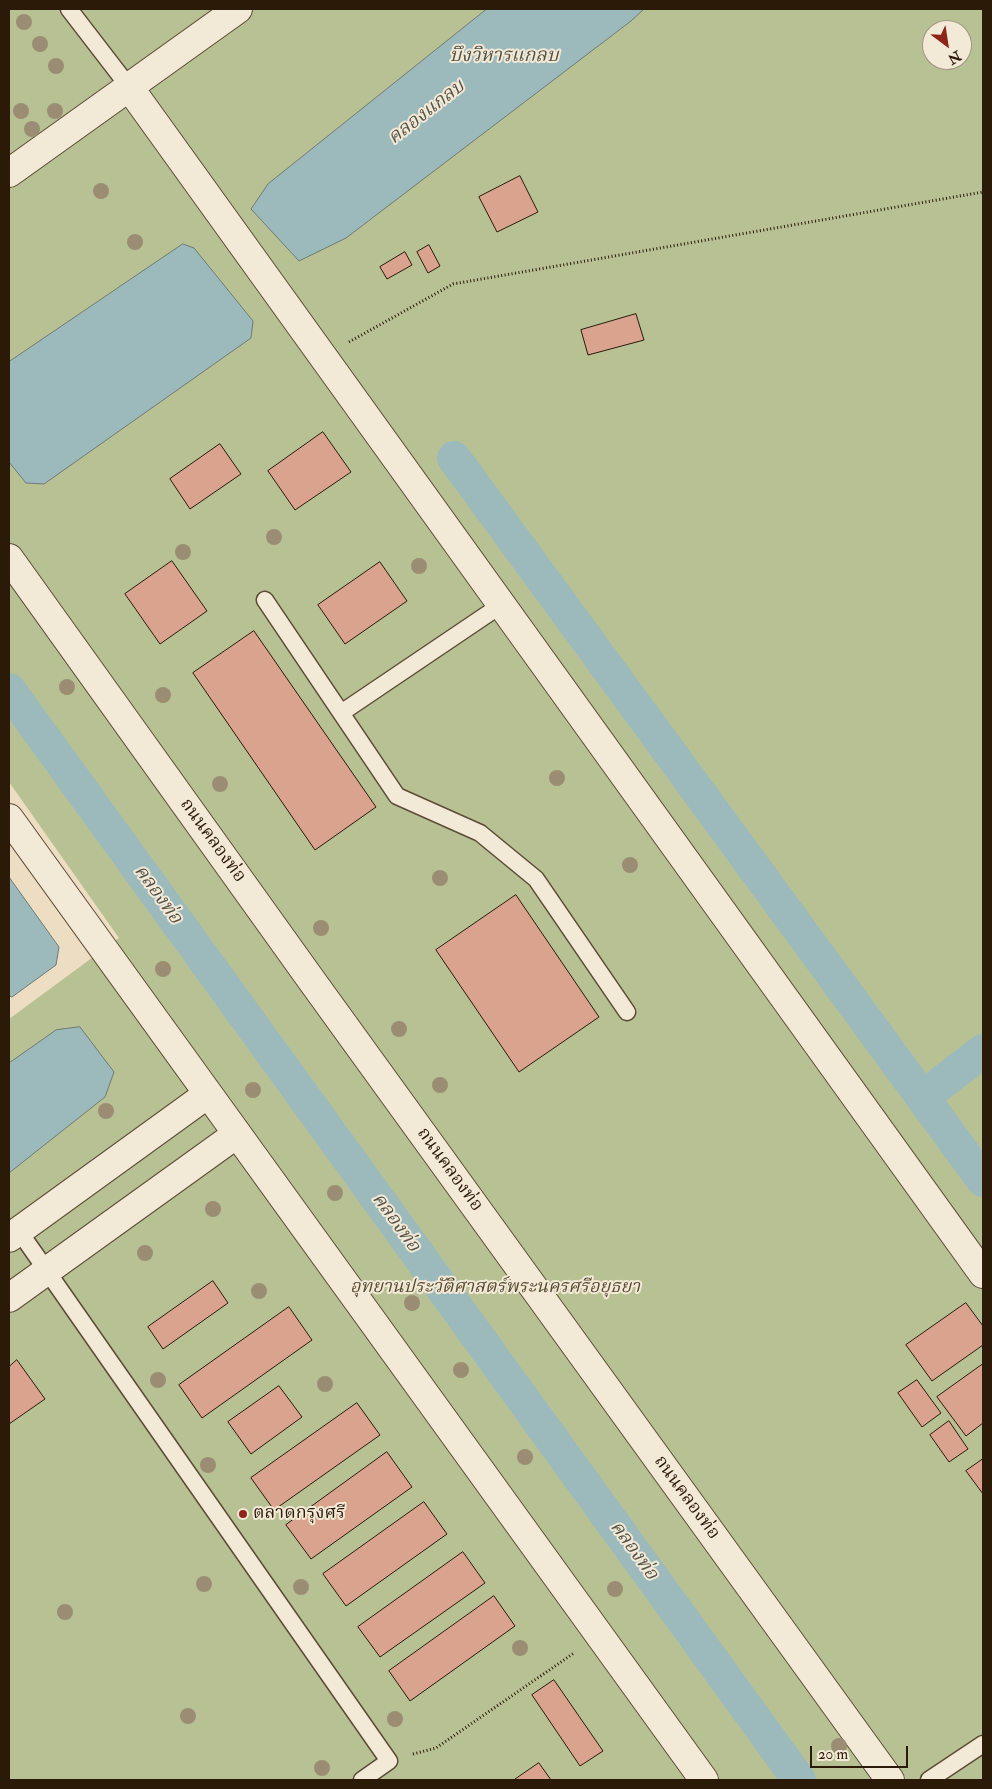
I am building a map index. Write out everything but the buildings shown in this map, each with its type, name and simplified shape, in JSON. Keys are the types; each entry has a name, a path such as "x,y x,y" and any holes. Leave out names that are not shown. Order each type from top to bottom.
{"street":[{"path":"9,173 238,9"},
{"path":"128,87 983,1274"},
{"name":"ถนนคลองท่อ","path":"9,558 306,973 890,1780"},
{"path":"9,818 704,1780"},
{"path":"14,1234 208,1094"},
{"path":"9,1298 237,1134"}],"lane":[{"path":"69,9 128,87"},
{"path":"265,600 397,796 480,833 536,879 627,1012"},
{"path":"341,713 501,605"},
{"path":"14,1234 47,1270 389,1760 362,1780"},
{"path":"929,1780 983,1744"}],"path":[{"path":"323,358 453,284 983,192"},
{"path":"389,1760 436,1748 599,1636"}],"green space":[{"name":"อุทยานประวัติศาสตร์พระนครศรีอยุธยา","path":"9,9 983,9 983,1780 9,1780 9,1019 119,938 9,782"}],"water":[{"name":"บึงวิหารแกลบ","path":"487,9 644,9 631,21 346,238 299,261 251,209 268,184"},
{"path":"183,244 194,248 253,321 251,338 44,484 26,483 9,462 9,362"},
{"path":"9,877 59,947 56,965 12,997 9,996"},
{"path":"80,1027 114,1072 105,1097 9,1173 9,1063 56,1030"}],"waterway":[{"path":"454,458 983,1180"},
{"name":"คลองท่อ","path":"9,690 799,1780"},
{"path":"923,1097 983,1051"}],"place":[{"name":"ตลาดกรุงศรี","path":"243,1514"}],"water label":[{"name":"คลองแกลบ","path":"427,113"}]}
